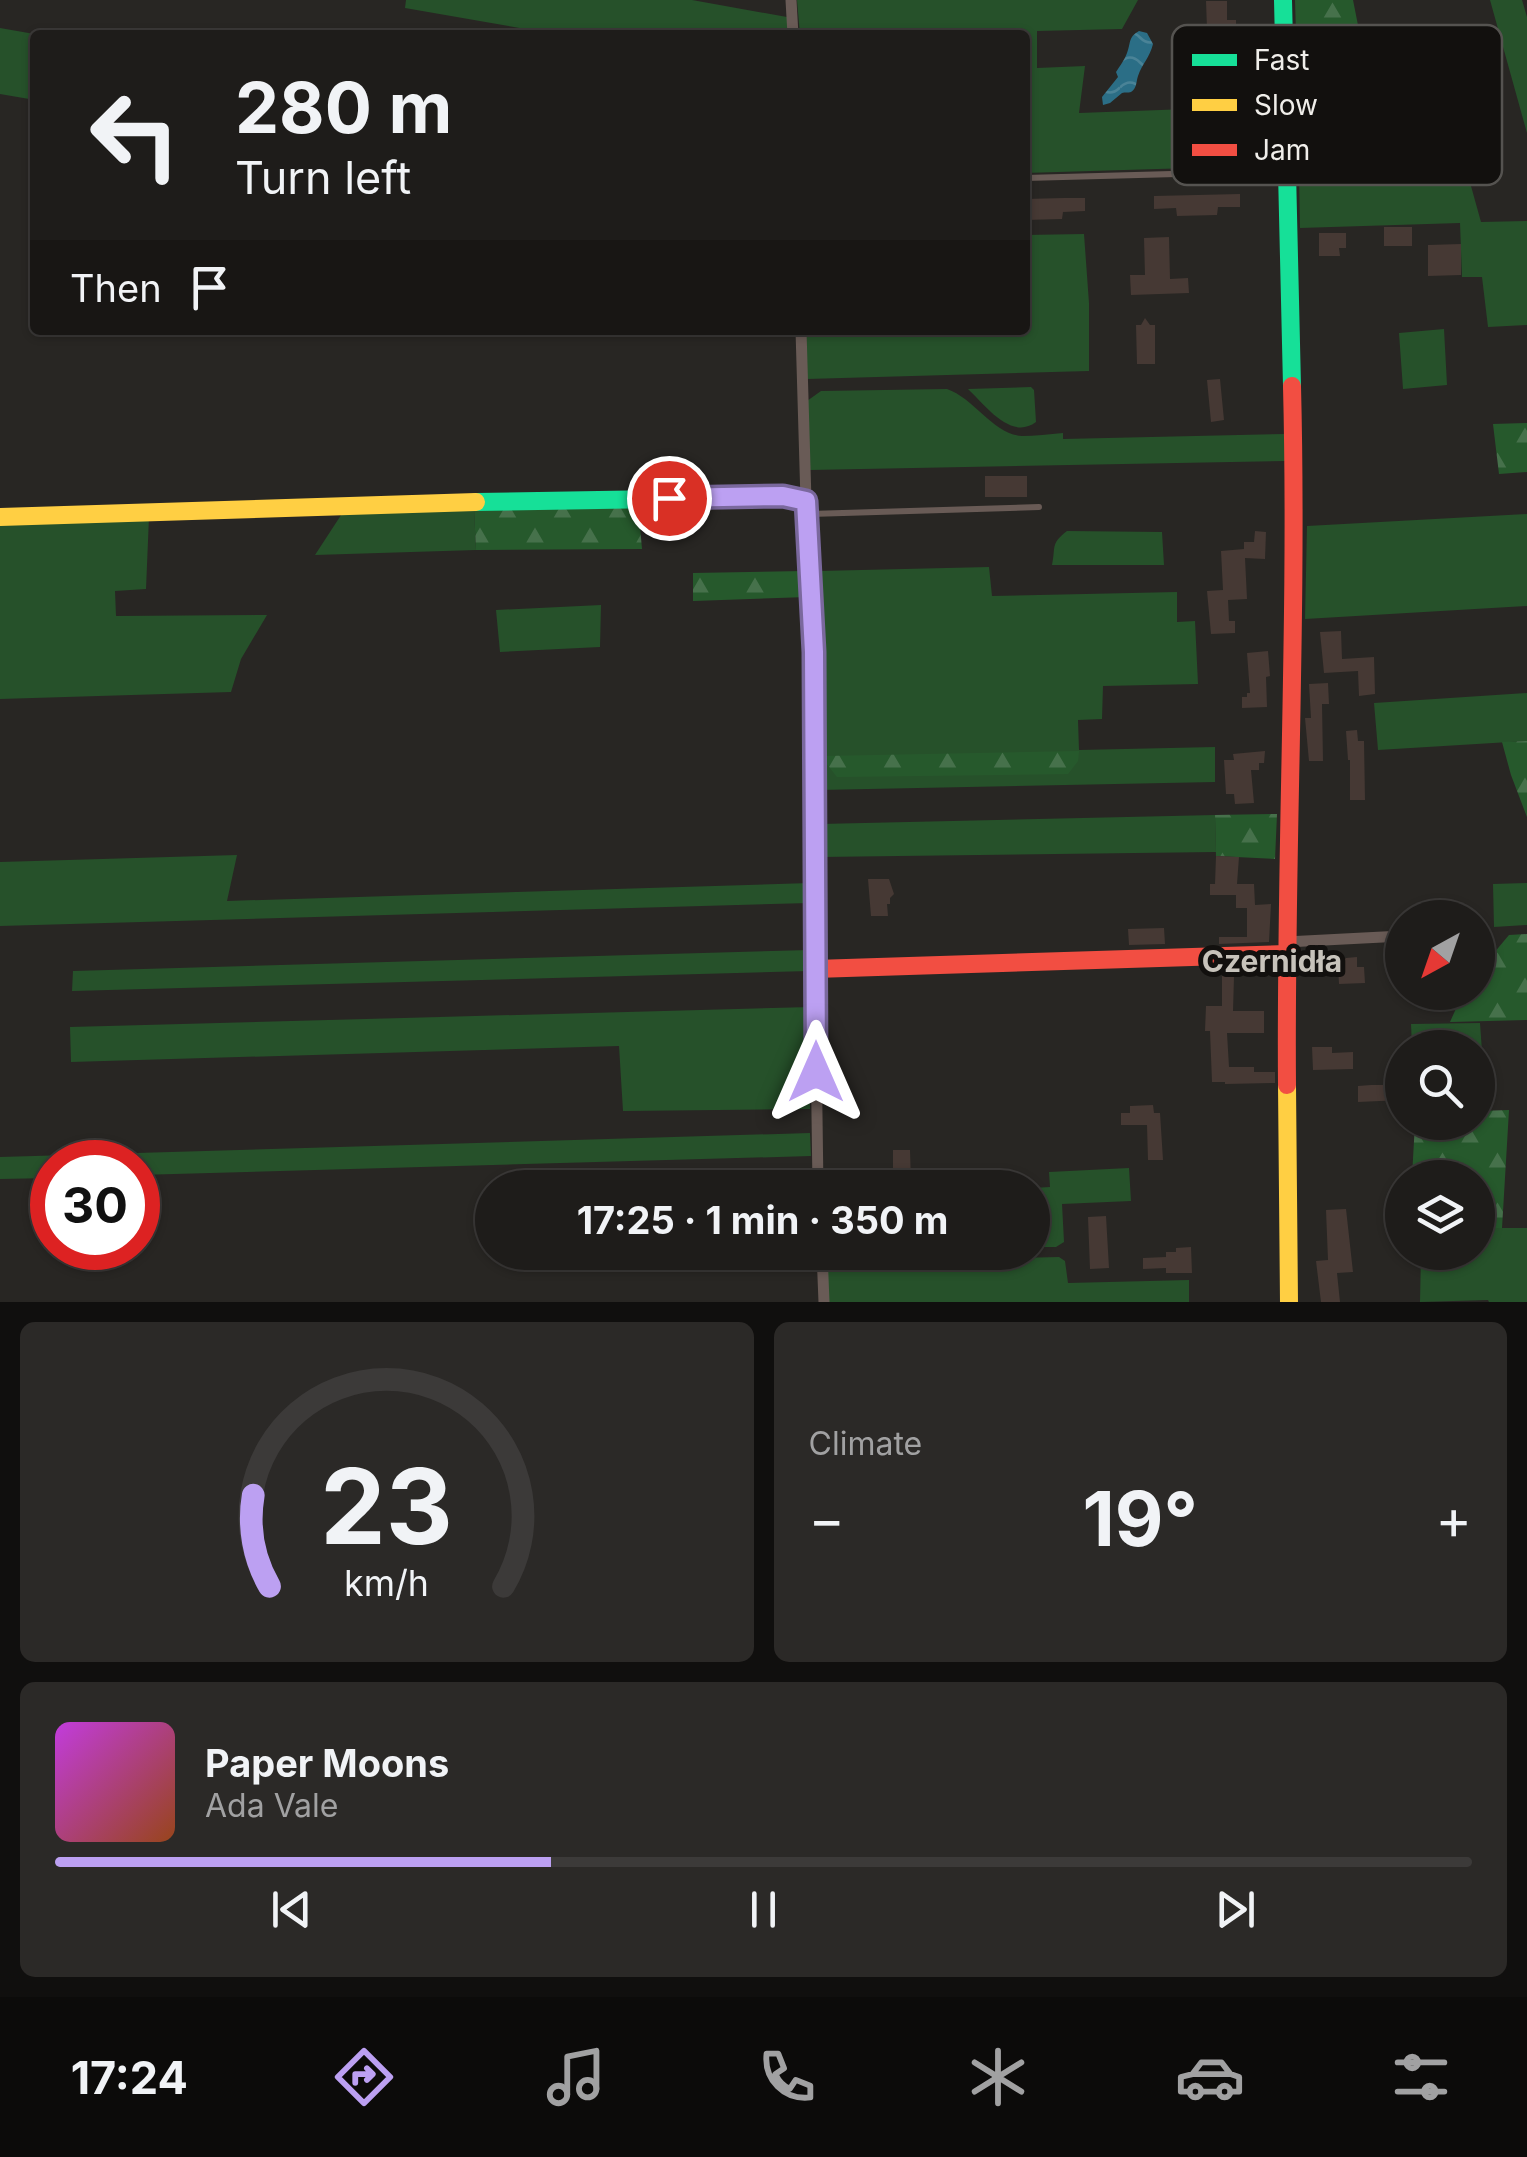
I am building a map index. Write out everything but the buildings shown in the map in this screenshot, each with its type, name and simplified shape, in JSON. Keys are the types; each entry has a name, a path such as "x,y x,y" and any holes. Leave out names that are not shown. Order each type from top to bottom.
{"street":[{"path":"791,0 792,30"},
{"path":"1283,0 1284,25"},
{"path":"1287,185 1295,504 1286,948 1289,1302"},
{"path":"801,335 814,652 818,1170"},
{"path":"0,517 783,496 807,508"},
{"path":"815,969 1286,948 1385,938"},
{"path":"823,1270 824,1302"}],"lane":[{"path":"1030,178 1172,174"},
{"path":"807,508 1038,507"}],"green space":[{"path":"406,0 692,0 787,17 788,30 531,30 405,8"},
{"path":"797,0 1138,0 1122,29 1037,31 1037,68 1085,66 1079,113 1172,110 1172,169 1030,173 1030,30 800,30"},
{"path":"1295,0 1353,0 1358,25 1296,25"},
{"path":"1490,0 1522,0 1527,17 1527,133 1502,43 1502,25 1497,25"},
{"path":"0,28 30,33 30,99 0,94"},
{"path":"1299,185 1471,185 1481,222 1527,221 1527,325 1488,327 1482,277 1462,277 1460,223 1300,228"},
{"path":"1084,234 1089,371 807,379 806,335 1030,335 1030,235"},
{"path":"1444,329 1447,385 1403,389 1399,333"},
{"path":"1031,387 1036,422 1027,427 999,419 968,389"},
{"path":"947,389 1012,434 1063,433 1063,439 1286,434 1285,461 810,470 807,401 821,391"},
{"path":"1527,423 1527,472 1499,474 1493,424"},
{"path":"638,503 642,549 476,550 474,508"},
{"path":"474,508 476,550 315,555 345,509"},
{"path":"1527,514 1527,606 1305,619 1307,526"},
{"path":"149,517 146,589 115,591 116,616 267,615 241,659 231,692 0,699 0,522"},
{"path":"1067,531 1162,532 1164,565 1052,565 1056,543"},
{"path":"989,567 992,596 1177,592 1177,622 1195,621 1198,684 1103,686 1102,719 1078,720 1079,750 1215,747 1215,782 819,790 819,571"},
{"path":"805,571 807,597 693,601 693,573"},
{"path":"601,605 600,647 500,652 496,610"},
{"path":"1527,693 1527,741 1378,750 1374,703"},
{"path":"1527,741 1527,817 1502,742"},
{"path":"1079,751 1078,761 1068,774 837,777 825,756"},
{"path":"1277,814 1275,859 1216,856 1215,815"},
{"path":"1215,815 1216,852 820,857 820,824"},
{"path":"237,855 227,901 810,883 810,903 0,926 0,862"},
{"path":"1527,883 1527,925 1495,927 1493,884"},
{"path":"1527,934 1527,1020 1450,1022 1455,1010 1495,1010 1495,952 1509,935"},
{"path":"809,950 810,971 72,991 73,971"},
{"path":"811,1007 810,1109 623,1111 619,1046 71,1062 70,1027"},
{"path":"1480,1023 1480,1030 1411,1030 1411,1024"},
{"path":"1495,1110 1509,1110 1502,1228 1495,1228 1495,1160 1413,1160 1414,1140 1495,1140"},
{"path":"810,1133 811,1156 160,1174 160,1152"},
{"path":"30,1156 30,1178 0,1179 0,1157"},
{"path":"1129,1168 1131,1201 1062,1204 1064,1242 1050,1247 1050,1172"},
{"path":"1495,1228 1527,1228 1527,1302 1420,1302 1421,1270 1495,1270"},
{"path":"1050,1257 1065,1261 1068,1283 1189,1280 1189,1302 828,1302 827,1270 1050,1270"}],"water":[{"path":"1139,31 1147,33 1153,44 1135,87 1103,105 1102,97 1118,77 1116,72 1131,38"}],"traffic: fast":[{"path":"1283,0 1284,25"},
{"path":"1287,185 1292,386"},
{"path":"476,502 783,497 806,501 814,652 815,901"}],"traffic: slow":[{"path":"0,517 476,502"},
{"path":"1287,1085 1289,1302"}],"traffic: jam":[{"path":"1287,1085 1292,386"},
{"path":"815,901 815,969 1286,954"}],"district":[{"name":"Czernidła","path":"1272,962"}],"route":[{"path":"669,498 783,496 806,501 814,652 816,1072"}]}
